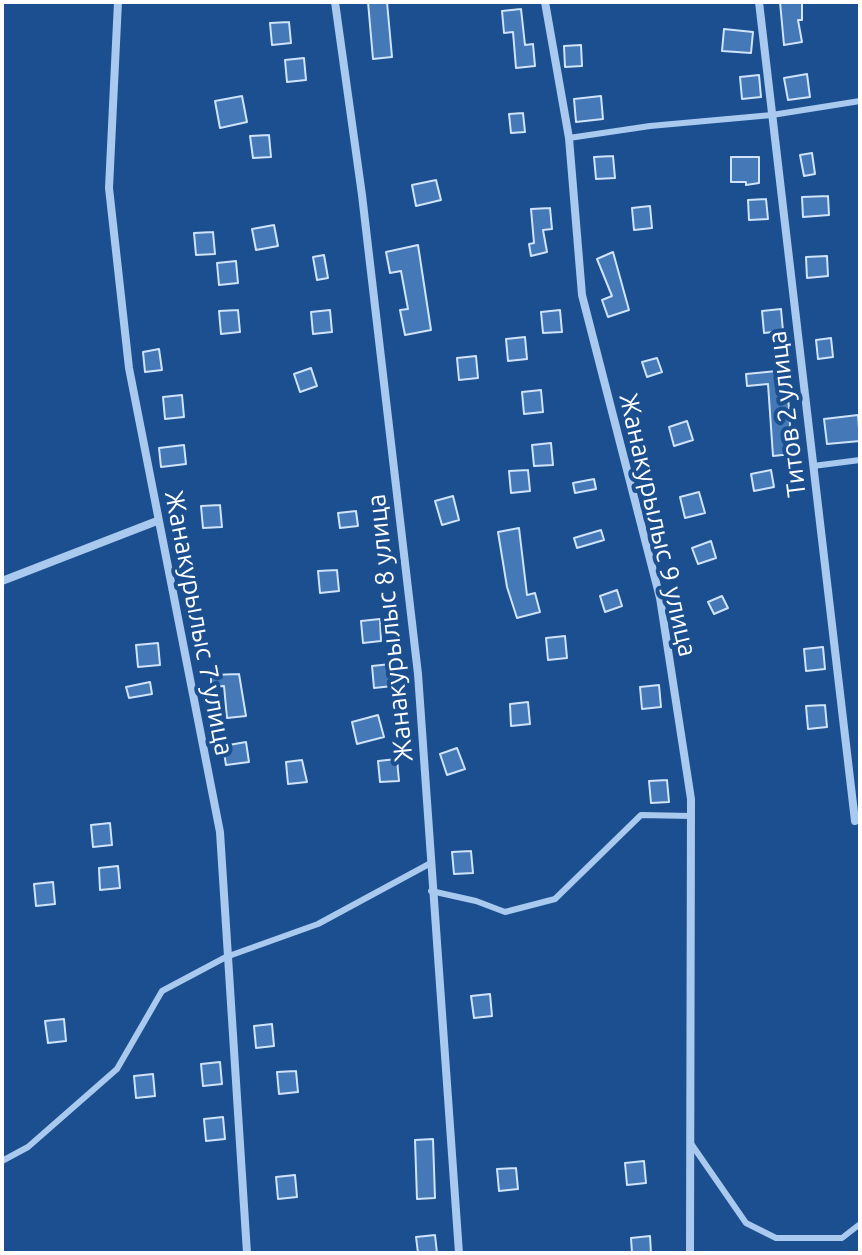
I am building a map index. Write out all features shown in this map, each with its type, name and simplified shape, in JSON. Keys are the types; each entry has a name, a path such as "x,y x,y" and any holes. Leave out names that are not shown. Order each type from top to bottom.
{"street":[{"name":"Жанакурылыс 7 улица","path":"118,2 109,188 129,368 220,832 247,1253"},
{"name":"Жанакурылыс 8 улица","path":"335,2 364,211 418,674 429,864 459,1253"},
{"name":"Жанакурылыс 9 улица","path":"545,2 569,138 582,295 660,598 691,816 690,1253"},
{"name":"Титов 2 улица","path":"759,2 858,824"},
{"path":"2,581 157,521"}],"lane":[{"path":"569,138 650,126 772,115 860,101"},
{"path":"813,466 860,460"},
{"path":"431,891 476,901 505,912 555,899 641,815 691,816"},
{"path":"2,1161 28,1147 117,1069 162,991 226,957 318,924 429,864"},
{"path":"690,1142 746,1223 776,1238 842,1238 860,1224"}],"building":[{"path":"368,2 387,2 392,57 373,59"},
{"path":"780,2 802,2 802,20 798,20 802,42 784,45"},
{"path":"521,9 525,45 533,44 535,66 516,68 513,32 504,33 502,11"},
{"path":"289,22 291,43 272,45 270,23"},
{"path":"724,29 753,32 751,53 722,51"},
{"path":"581,45 582,66 565,67 564,46"},
{"path":"304,58 306,80 287,82 285,60"},
{"path":"807,74 810,97 788,100 784,78"},
{"path":"759,75 761,97 742,99 740,77"},
{"path":"242,96 247,122 220,128 215,101"},
{"path":"601,96 603,119 576,122 574,99"},
{"path":"523,113 525,132 511,133 509,114"},
{"path":"269,135 271,157 253,158 250,136"},
{"path":"812,153 815,174 804,176 800,155"},
{"path":"613,156 615,178 596,179 594,157"},
{"path":"731,157 759,157 759,183 746,185 746,182 731,182"},
{"path":"436,180 441,200 416,206 412,185"},
{"path":"828,196 829,215 803,217 802,197"},
{"path":"766,199 768,219 749,220 748,200"},
{"path":"650,206 652,228 634,230 632,208"},
{"path":"550,208 552,229 543,230 547,252 531,256 529,244 534,243 531,209"},
{"path":"274,225 278,246 256,250 252,229"},
{"path":"213,232 215,254 196,255 194,233"},
{"path":"418,245 431,330 405,335 400,310 408,309 401,271 390,273 386,252"},
{"path":"613,252 629,310 608,317 602,300 612,296 597,259"},
{"path":"324,255 328,278 317,280 313,257"},
{"path":"827,256 828,276 807,278 806,257"},
{"path":"236,261 238,283 219,285 217,263"},
{"path":"781,309 783,331 764,333 762,311"},
{"path":"238,310 240,332 221,334 219,311"},
{"path":"330,310 332,332 313,334 311,312"},
{"path":"560,310 562,332 543,333 541,312"},
{"path":"525,337 527,359 508,361 506,339"},
{"path":"831,338 833,357 818,359 816,340"},
{"path":"159,349 162,370 145,372 143,352"},
{"path":"476,356 478,378 459,380 457,358"},
{"path":"657,358 662,372 647,377 642,362"},
{"path":"311,368 317,386 300,392 294,374"},
{"path":"777,371 779,396 788,395 792,454 773,456 768,384 747,386 746,374"},
{"path":"541,390 543,412 524,414 522,392"},
{"path":"182,395 184,417 165,419 163,397"},
{"path":"858,415 860,441 827,444 824,419"},
{"path":"687,421 693,440 674,446 669,427"},
{"path":"551,443 553,465 534,466 532,445"},
{"path":"184,445 186,464 161,467 159,448"},
{"path":"528,470 530,491 511,493 509,471"},
{"path":"771,470 774,487 754,491 751,474"},
{"path":"594,479 596,489 575,493 573,483"},
{"path":"699,492 705,513 685,518 680,497"},
{"path":"453,496 459,520 442,525 435,501"},
{"path":"220,505 222,527 203,528 201,506"},
{"path":"356,511 358,526 340,528 338,513"},
{"path":"519,528 527,595 535,593 540,612 517,618 507,587 498,532"},
{"path":"601,530 604,540 577,548 574,538"},
{"path":"711,541 716,558 698,564 692,548"},
{"path":"337,570 339,591 320,593 318,571"},
{"path":"617,590 622,606 605,612 600,596"},
{"path":"722,596 728,608 714,614 708,602"},
{"path":"380,619 381,641 363,643 361,621"},
{"path":"565,636 567,658 548,660 546,638"},
{"path":"158,643 160,665 138,667 136,645"},
{"path":"823,647 825,669 806,671 804,649"},
{"path":"391,664 393,686 374,688 372,666"},
{"path":"239,674 246,716 227,718 224,686 211,687 211,675"},
{"path":"150,682 152,694 129,698 126,687"},
{"path":"659,685 661,707 642,709 640,687"},
{"path":"528,702 530,724 511,726 510,704"},
{"path":"825,705 827,727 808,729 806,706"},
{"path":"378,715 384,737 357,744 352,722"},
{"path":"246,742 249,762 226,765 223,746"},
{"path":"457,748 465,769 447,775 440,754"},
{"path":"397,759 399,781 380,782 378,761"},
{"path":"302,760 307,782 288,784 286,762"},
{"path":"667,780 669,802 651,803 649,781"},
{"path":"110,823 112,845 93,847 91,825"},
{"path":"471,851 473,873 454,874 452,852"},
{"path":"118,866 120,888 100,890 99,868"},
{"path":"53,882 55,904 36,906 34,884"},
{"path":"490,994 492,1016 474,1018 471,996"},
{"path":"64,1019 66,1041 48,1043 45,1021"},
{"path":"272,1024 274,1046 256,1048 254,1026"},
{"path":"220,1062 222,1084 203,1086 201,1064"},
{"path":"296,1071 298,1092 279,1094 277,1072"},
{"path":"153,1074 155,1096 136,1098 134,1076"},
{"path":"223,1117 225,1139 206,1141 204,1119"},
{"path":"433,1139 435,1198 417,1199 415,1140"},
{"path":"644,1161 646,1183 627,1185 625,1163"},
{"path":"516,1168 518,1189 499,1191 497,1169"},
{"path":"295,1175 297,1197 278,1199 276,1177"},
{"path":"435,1235 437,1253 418,1253 416,1237"},
{"path":"650,1236 651,1253 632,1253 631,1238"}]}
